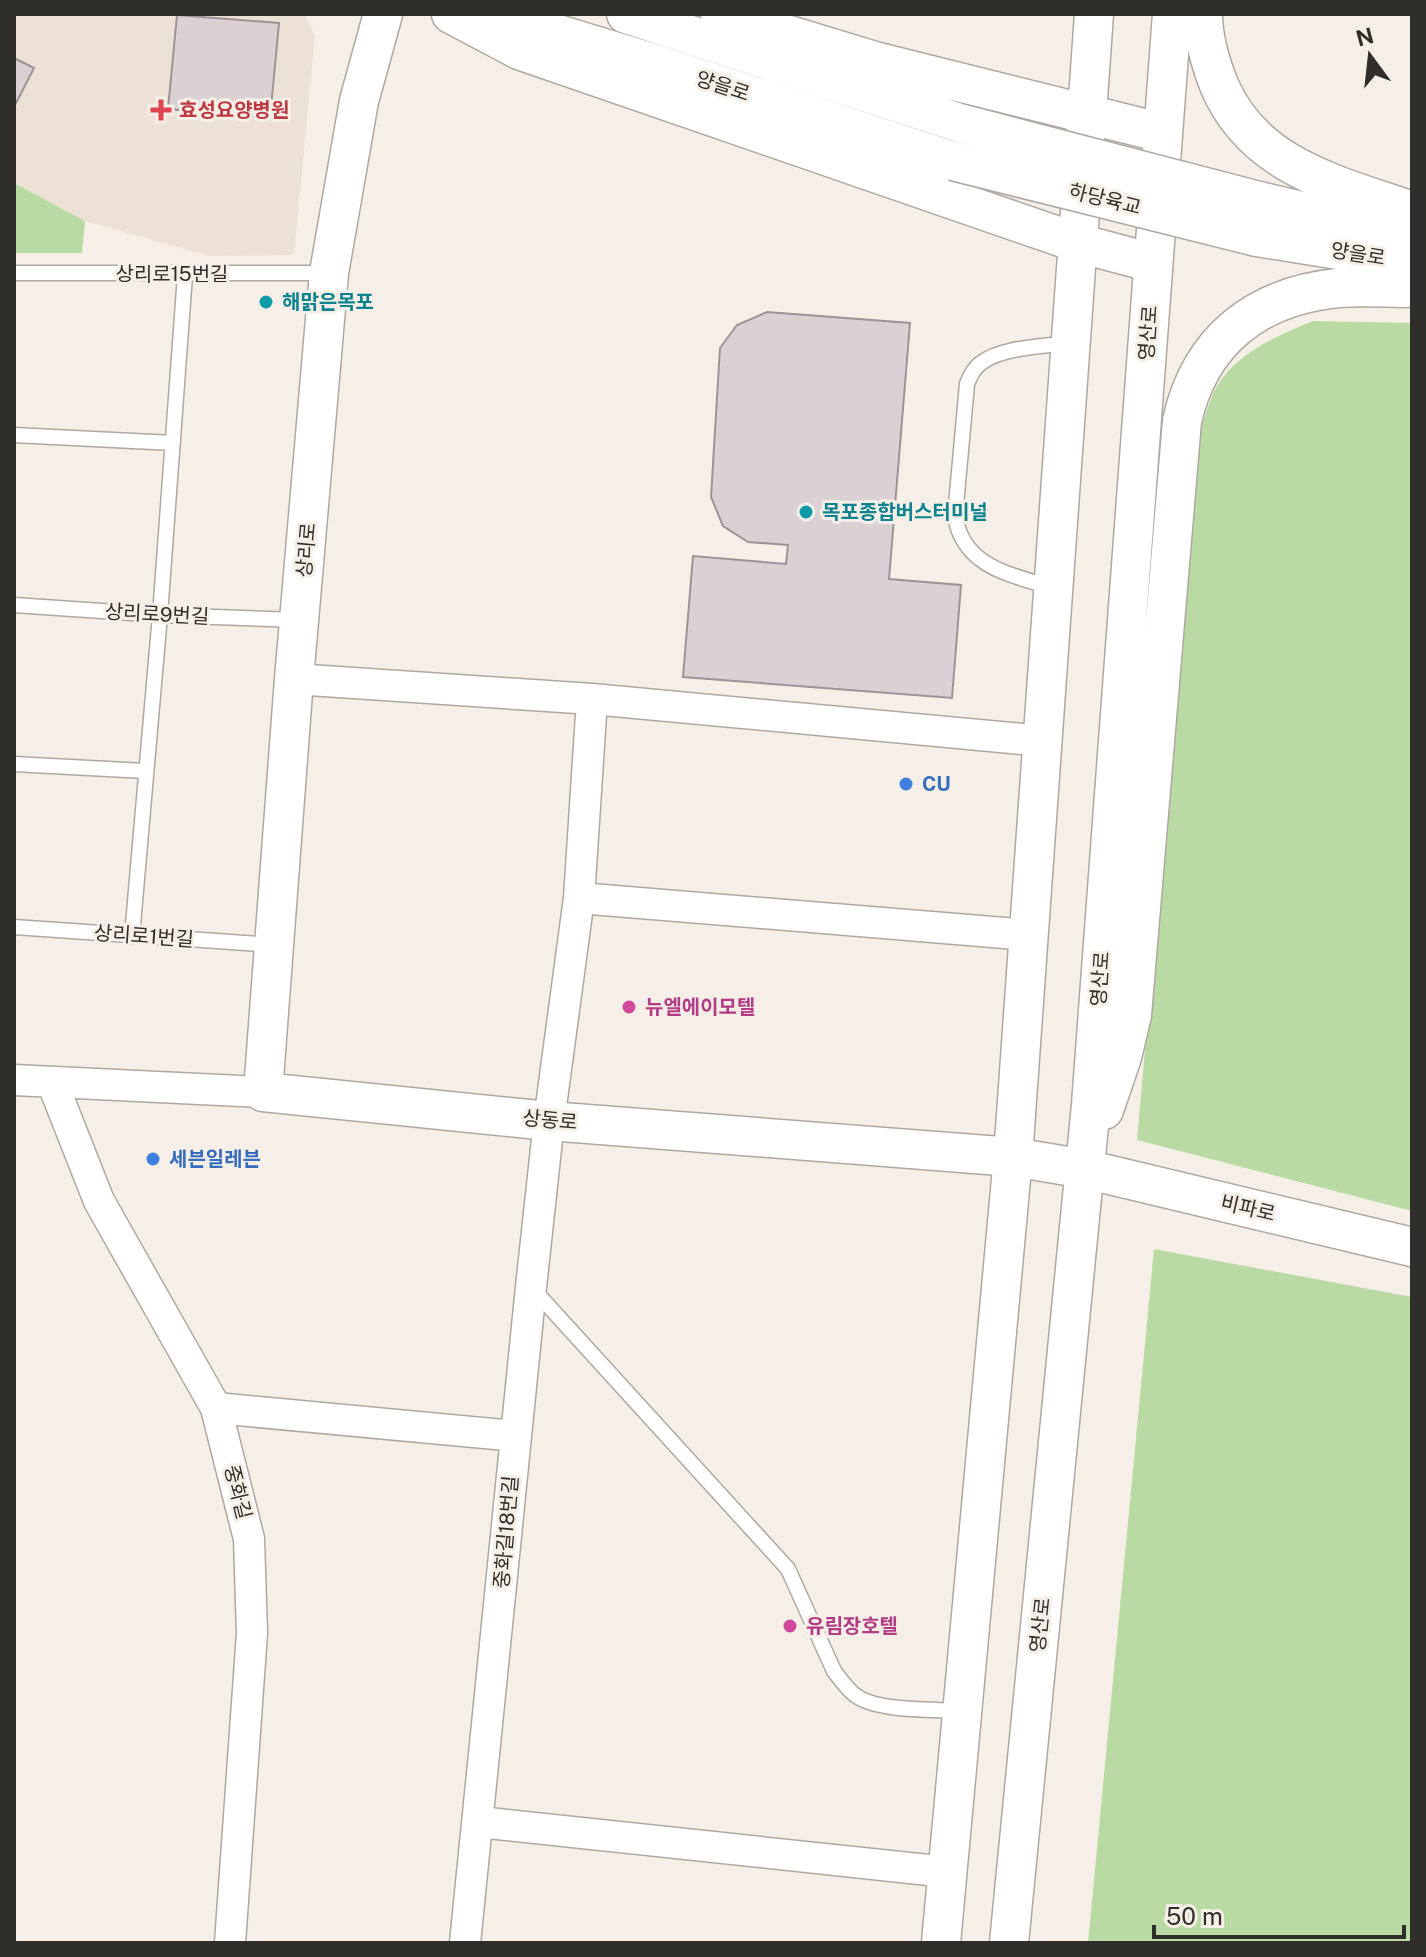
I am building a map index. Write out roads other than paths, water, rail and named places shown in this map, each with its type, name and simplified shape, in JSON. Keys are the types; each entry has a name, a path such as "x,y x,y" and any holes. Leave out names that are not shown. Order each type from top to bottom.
{"street":[{"name":"상리로","path":"263,1092 329,273 359,101 383,14"},
{"path":"451,14 519,50 1078,243 1153,263"},
{"name":"양을로","path":"492,14 953,161"},
{"name":"양을로","path":"626,14 963,124"},
{"path":"720,14 878,62 1163,133"},
{"path":"941,1943 1013,1157 1094,14"},
{"name":"영산로","path":"1009,1943 1085,1169 1172,14"},
{"path":"1203,14 1203,31 1210,63 1235,116 1252,135 1271,152 1297,168 1412,211"},
{"name":"하당육교","path":"963,124 1258,219"},
{"name":"하당육교","path":"953,161 1258,219"},
{"name":"양을로","path":"1258,219 1412,237"},
{"name":"양을로","path":"1258,219 1412,262"},
{"path":"1085,1169 1122,1057 1132,1015 1182,421 1188,396 1216,347 1233,328 1258,311 1312,292 1340,288 1412,288"},
{"path":"294,679 592,699 1044,741"},
{"name":"중화길18번길","path":"465,1943 549,1121 579,898 592,699"},
{"path":"579,898 1029,935"},
{"name":"상동로","path":"14,1080 263,1092 549,1121 1013,1157 1085,1169"},
{"name":"중화길","path":"52,1082 99,1201 216,1408 249,1539 252,1633 230,1943"},
{"name":"비파로","path":"1085,1169 1412,1247"},
{"path":"216,1408 515,1436"},
{"path":"479,1822 947,1872"}],"lane":[{"name":"상리로15번길","path":"14,273 329,273"},
{"path":"132,936 185,275"},
{"path":"1054,589 1001,572 981,561 965,547 955,516 967,384 973,371 982,362 998,355 1072,342"},
{"path":"14,435 173,443"},
{"name":"상리로9번길","path":"14,605 300,620"},
{"path":"14,764 145,771"},
{"name":"상리로1번길","path":"14,927 274,945"},
{"path":"531,1287 608,1374 763,1538 788,1569 834,1671 845,1686 857,1697 876,1704 962,1711"}],"place":[{"name":"효성요양병원","path":"161,110"},
{"name":"해맑은목포","path":"266,302"},
{"name":"목포종합버스터미널","path":"806,512"},
{"name":"CU","path":"906,784"},
{"name":"뉴엘에이모텔","path":"629,1007"},
{"name":"세븐일레븐","path":"153,1159"},
{"name":"유림장호텔","path":"790,1626"}]}
